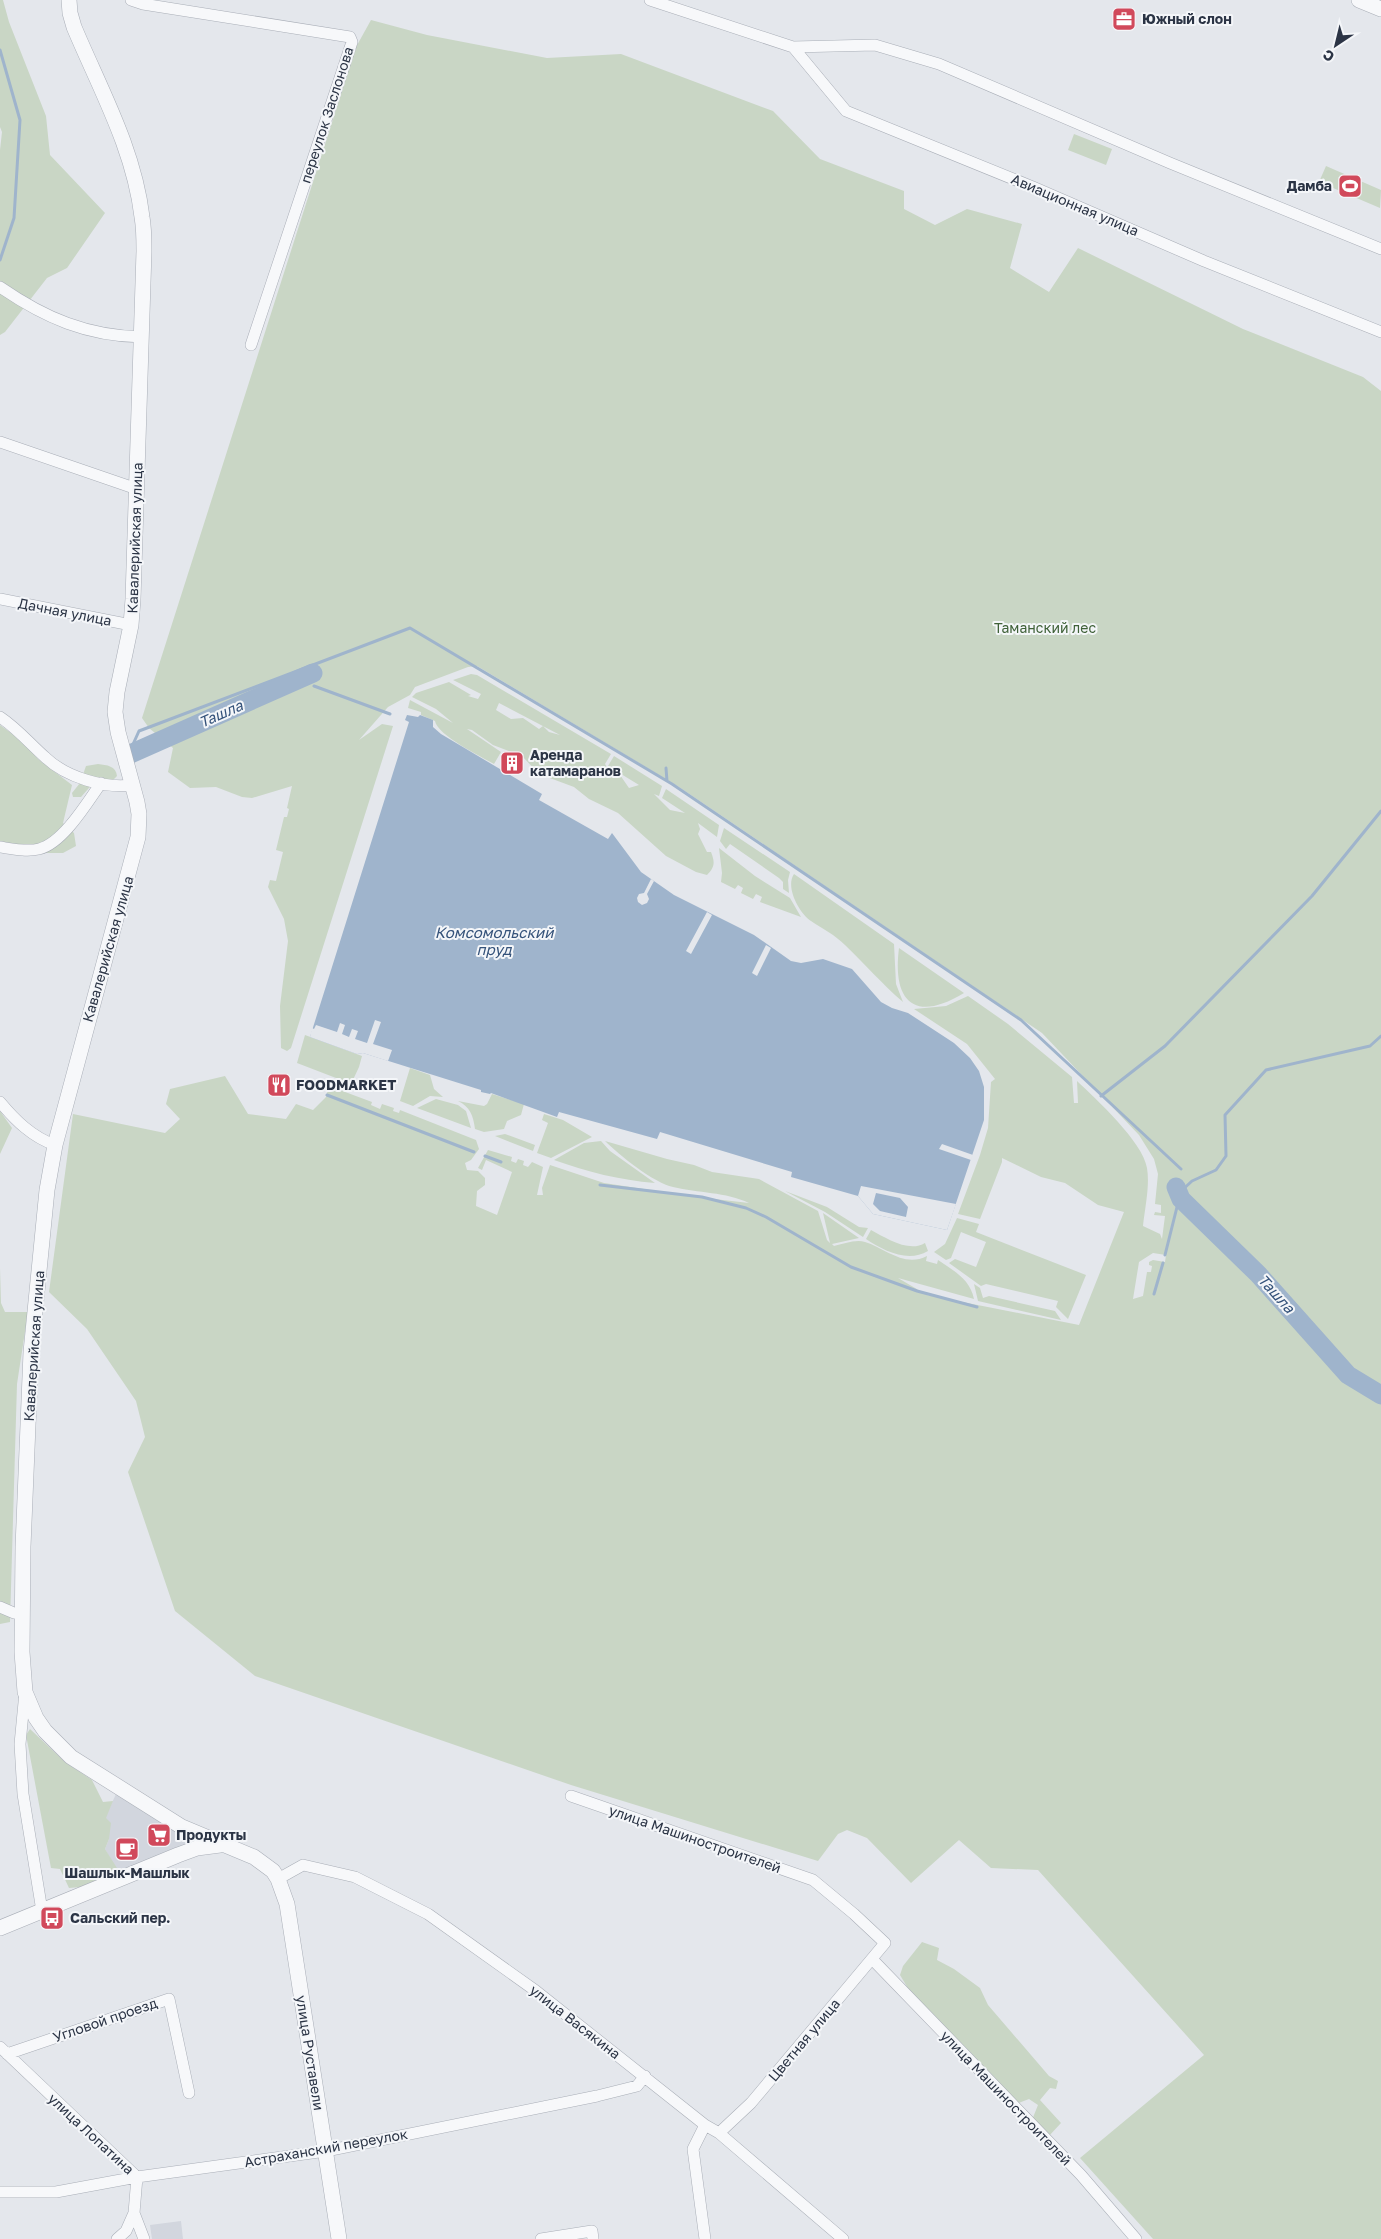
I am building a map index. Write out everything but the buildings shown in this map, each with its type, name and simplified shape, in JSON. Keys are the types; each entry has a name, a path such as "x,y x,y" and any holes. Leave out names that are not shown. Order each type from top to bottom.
{"street":[{"name":"Кавалерийская улица","path":"42,1911 23,1794 20,1744 25,1692 23,1614 32,1352 47,1190 55,1145 86,1024 134,856 138,837 139,814 118,732 115,712 117,692 131,625 142,337 144,251 142,217 137,189 112,111 74,27 70,14 70,0"},
{"name":"переулок Заслонова","path":"131,0 142,4 350,37 352,42 251,346"},
{"path":"650,0 793,47 875,45 939,64 1170,163 1381,249"},
{"path":"1359,0 1381,9"},
{"name":"Авиационная улица","path":"793,47 846,111 1033,187 1204,261 1381,332"},
{"path":"2,289 48,316 86,331 142,337"},
{"path":"0,442 137,489"},
{"name":"Дачная улица","path":"0,599 131,625"},
{"path":"0,717 21,733 47,759 68,772 101,784 132,785"},
{"path":"0,847 24,850 41,849 61,837 101,784"},
{"path":"0,1102 20,1124 38,1138 55,1145"},
{"path":"0,1607 14,1613 23,1614"},
{"path":"25,1692 36,1718 45,1731 71,1757 182,1827 254,1857 276,1875"},
{"name":"улица Машиностроителей","path":"571,1796 813,1880 854,1914 885,1944"},
{"path":"0,1928 197,1848 226,1845"},
{"name":"улица Васякина","path":"276,1875 303,1865 355,1877 428,1914 536,1991 705,2125 719,2133 843,2239"},
{"name":"улица Руставели","path":"276,1875 287,1904 326,2150 338,2239"},
{"name":"Цветная улица","path":"719,2133 750,2103 885,1944"},
{"name":"улица Машиностроителей","path":"872,1959 1081,2175 1136,2239"},
{"name":"Угловой проезд","path":"4,2050 170,1998 189,2093"},
{"name":"улица Лопатина","path":"4,2050 137,2177 134,2213 144,2239"},
{"name":"Астраханский переулок","path":"0,2192 56,2192 137,2177 326,2150 597,2096 637,2086 645,2076"},
{"path":"705,2125 693,2148 705,2239"},
{"path":"116,2239 126,2231 134,2213"},
{"path":"541,2239 592,2230 593,2239"}],"shaded area":[{"path":"116,1794 194,1843 119,1874 105,1849 109,1839 105,1818"},
{"path":"181,2221 183,2239 152,2239 150,2225"}],"green space":[{"path":"0,0 3,0 9,22 46,116 50,155 105,213 67,268 47,278 5,332 0,335 0,150 2,132 0,127"},
{"name":"Таманский лес","path":"371,20 427,35 547,58 621,54 773,111 820,159 904,191 904,209 935,225 967,209 1022,224 1010,268 1049,292 1078,248 1243,329 1363,377 1381,391 1381,2239 1153,2239 1080,2158 1204,2055 1038,1870 991,1868 959,1840 911,1883 867,1838 847,1830 838,1834 818,1861 571,1785 255,1676 175,1611 128,1472 145,1437 136,1401 87,1329 49,1292 73,1114 165,1133 180,1119 166,1104 170,1089 225,1076 248,1114 286,1119 296,1104 313,1110 326,1097 329,1086 372,1102 371,1105 380,1109 382,1104 394,1108 393,1111 399,1113 400,1110 476,1140 479,1149 471,1160 465,1163 467,1170 478,1171 485,1178 485,1185 477,1191 476,1206 497,1215 512,1172 486,1160 482,1170 478,1168 488,1150 512,1157 511,1161 516,1163 518,1159 524,1161 523,1165 528,1167 532,1162 543,1167 537,1195 543,1195 542,1188 550,1165 604,1183 749,1203 740,1199 682,1189 665,1184 637,1168 605,1141 694,1165 712,1172 759,1179 818,1211 827,1240 830,1243 823,1213 859,1238 832,1244 834,1246 861,1241 895,1256 910,1260 927,1256 926,1261 937,1264 938,1260 965,1281 974,1299 898,1278 927,1295 1079,1325 1124,1212 1098,1205 1065,1183 1041,1177 1002,1158 980,1219 958,1214 988,1128 991,1082 995,1079 967,1044 914,1009 946,1006 968,996 1008,1024 1072,1077 1074,1103 1078,1103 1077,1081 1118,1122 1137,1146 1147,1168 1148,1189 1143,1226 1160,1234 1162,1239 1165,1216 1154,1215 1155,1212 1161,1213 1161,1205 1155,1204 1158,1174 1154,1159 1139,1135 1042,1033 679,787 477,666 468,667 415,687 410,695 388,707 359,740 382,724 393,726 291,1048 287,1051 281,1048 280,1006 288,941 284,919 268,887 270,880 276,881 283,852 276,850 284,817 287,817 289,809 287,808 292,786 252,798 242,797 216,787 190,788 168,772 173,748 149,728 142,718 356,47","holes":["1153,1253 1166,1255 1165,1262 1153,1260 1149,1262 1149,1265 1152,1266 1151,1272 1147,1272 1143,1296 1133,1299 1139,1262"]},
{"path":"1074,134 1112,149 1106,165 1068,150"},
{"name":"Дамба","path":"1326,166 1381,190 1380,208 1319,182"},
{"path":"471,674 477,675 611,754 605,764 610,772 620,775 629,788 639,785 608,766 614,756 662,786 659,796 654,794 670,810 685,813 662,798 666,789 719,825 717,837 698,823 700,829 698,834 707,852 711,852 713,859 714,864 710,872 707,875 696,872 666,856 618,813 589,799 574,787 539,774 522,756 493,745 472,730 467,729 501,752 494,764 451,739 443,733 435,721 421,715 421,712 408,708 410,700 453,723 436,709 412,697 416,693 449,682 471,695 468,696 478,699 481,694 453,680","holes":["499,703 543,726 539,729 523,718 511,719 496,710","543,726 560,735 549,732"]},
{"path":"0,725 22,741 38,759 72,785 63,823 74,833 76,846 63,853 4,853 0,851"},
{"path":"98,764 113,768 117,776 112,781 96,780 81,797 73,797 72,793 80,783 86,766"},
{"path":"724,828 790,872 788,880 789,893 783,889 783,882 779,878 730,844 726,849 720,841"},
{"path":"719,848 755,876 790,898 801,917 760,902 762,897 756,894 753,899 741,893 743,888 738,885 735,889 721,882 722,873"},
{"path":"794,874 894,944 896,984 903,1002 841,941 806,917 798,906 792,892 791,886"},
{"path":"899,948 964,993 947,1002 932,1006 920,1006 910,1002 899,982"},
{"path":"305,1035 362,1056 352,1082 349,1083 297,1063"},
{"path":"410,1068 430,1075 434,1089 443,1097 430,1096 413,1106 400,1101"},
{"path":"492,1094 524,1104 521,1115 507,1121 504,1129 484,1132 475,1129 470,1112 458,1101 484,1106"},
{"path":"436,1099 458,1105 466,1111 471,1128 417,1108"},
{"path":"0,1111 12,1128 0,1154"},
{"path":"544,1114 563,1120 592,1137 551,1158 537,1153 548,1123 542,1120"},
{"path":"505,1134 535,1145 533,1151 495,1136"},
{"path":"601,1141 610,1151 655,1183 604,1175 554,1160 584,1143"},
{"path":"785,1191 827,1207 859,1227 868,1228 863,1237 825,1212"},
{"path":"957,1218 979,1224 976,1232 1086,1275 1068,1319 1056,1307 1058,1301 986,1284 981,1286 949,1263 955,1259 976,1267 986,1242 961,1232 951,1258 946,1260 934,1252 945,1244"},
{"path":"871,1230 905,1245 919,1246 925,1243 928,1251 912,1256 896,1254 880,1248 866,1239"},
{"path":"0,1268 1,1303 5,1312 28,1312 17,1384 10,1622 0,1624"},
{"path":"974,1284 980,1288 983,1298 989,1296 1055,1311 1061,1320 978,1301"},
{"path":"30,1729 65,1762 92,1780 103,1802 113,1801 106,1818 111,1823 109,1839 105,1849 117,1868 114,1872 81,1887 69,1888 60,1869 51,1868 26,1735"},
{"path":"922,1942 939,1948 937,1960 954,1969 980,1988 988,2005 1049,2076 1058,2081 1056,2089 1050,2088 1040,2100 1061,2123 1049,2136 1032,2120 1038,2105 1029,2099 1016,2104 909,1990 900,1975 903,1966"}],"water":[{"name":"Комсомольский пруд","path":"407,715 418,717 420,715 433,720 433,727 441,734 542,794 539,800 608,839 612,833 641,872 674,895 754,935 791,961 801,963 823,959 852,969 881,1002 908,1013 954,1043 970,1058 979,1071 984,1087 984,1120 947,1230 873,1214 858,1196 791,1177 792,1172 660,1132 657,1139 559,1112 557,1117 491,1093 481,1092 481,1090 363,1053 357,1054 310,1037 409,722 405,720"}],"pier":[{"path":"651,879 654,881 647,894 649,899 647,903 642,905 638,902 637,898 639,894 644,893"},
{"path":"707,912 712,915 691,954 686,951"},
{"path":"766,945 771,948 757,976 752,973"},
{"path":"375,1020 381,1022 373,1044 392,1050 388,1061 363,1053 357,1054 310,1037 312,1028 314,1029 316,1025 337,1032 340,1023 345,1025 342,1034 349,1037 352,1029 358,1031 355,1039 367,1043"},
{"path":"942,1144 973,1155 971,1160 939,1149"},
{"path":"861,1186 956,1204 947,1230 873,1214 858,1196","holes":["876,1193 900,1198 908,1207 906,1217 880,1211 873,1204"]}],"waterway":[{"path":"0,50 20,120 14,218 0,260"},
{"path":"130,751 139,731 410,628 672,784 1021,1020 1181,1169"},
{"name":"Ташла","path":"128,755 313,673"},
{"name":"Ташла","path":"298,680 303,682"},
{"path":"314,686 390,714"},
{"path":"666,768 667,781"},
{"path":"1101,1096 1165,1046 1312,896 1381,811"},
{"path":"1179,1193 1192,1181 1216,1170 1226,1156 1225,1115 1266,1070 1370,1046 1381,1036"},
{"path":"327,1095 474,1152"},
{"path":"485,1156 501,1162"},
{"path":"600,1185 702,1197 746,1208 766,1217 851,1267 917,1291 977,1307"},
{"name":"Ташла","path":"1176,1187 1181,1199 1258,1274 1348,1375 1381,1395"},
{"path":"1165,1255 1180,1195"},
{"path":"1154,1294 1163,1263"}],"place":[{"name":"Южный слон","path":"1124,19"},
{"name":"Дамба","path":"1350,186"},
{"name":"Аренда катамаранов","path":"512,763"},
{"name":"FOODMARKET","path":"279,1085"},
{"name":"Продукты","path":"159,1835"},
{"name":"Шашлык-Машлык","path":"127,1849"},
{"name":"Сальский пер.","path":"52,1918"}]}
